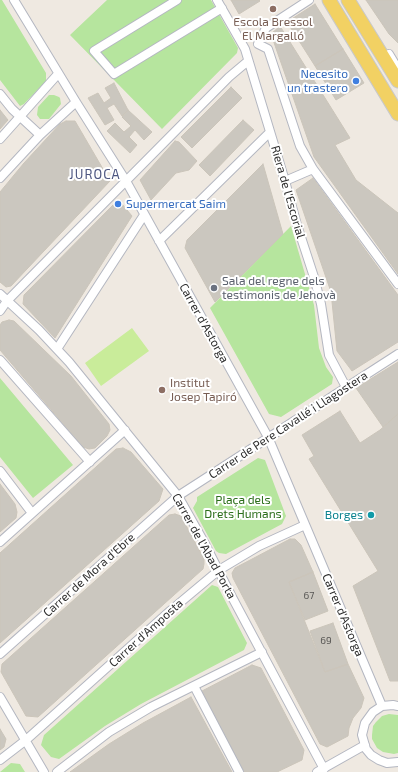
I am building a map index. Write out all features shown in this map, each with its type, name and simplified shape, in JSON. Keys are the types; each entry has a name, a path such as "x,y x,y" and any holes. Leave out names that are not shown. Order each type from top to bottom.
{"main road":[{"path":"329,0 398,114"},
{"path":"348,0 398,81"}],"street":[{"name":"Carrer d'Astorga","path":"14,0 58,74 126,181 268,437 382,706"},
{"path":"177,0 94,51 114,74 222,8"},
{"name":"Riera de l'Escorial","path":"217,0 245,50 314,277 329,356 346,387"},
{"path":"245,50 258,44 266,28 309,0"},
{"path":"355,0 397,64"},
{"path":"258,44 268,49 300,146 313,169 398,284"},
{"path":"0,311 7,301 229,77 248,61"},
{"path":"229,77 239,72 249,74 254,78"},
{"path":"0,139 58,74"},
{"path":"0,94 12,109 40,135"},
{"path":"0,178 40,135 76,102"},
{"path":"159,241 270,132"},
{"path":"285,181 313,169"},
{"path":"57,349 144,215"},
{"name":"Carrer de l'Abad Porta","path":"0,294 70,362 178,496 262,652 321,770"},
{"name":"Carrer de Pere Cavallé i Llagostera","path":"178,496 398,354"},
{"path":"0,360 90,462"},
{"path":"0,542 125,430"},
{"path":"0,471 32,513"},
{"name":"Carrer de Mora d'Ebre","path":"0,654 178,496"},
{"name":"Carrer d'Amposta","path":"0,760 26,740 170,611 219,570 259,546 305,525"},
{"path":"57,772 109,732 150,707 262,652"},
{"path":"194,686 238,772"},
{"path":"0,697 44,772"},
{"path":"398,706 382,706 373,712 365,723 362,736 371,755 387,763 398,762"},
{"path":"321,770 365,745"}],"green space":[{"path":"0,0 2,0 46,73 46,81 24,104 20,106 0,80"},
{"path":"107,0 211,0 238,48 237,53 162,129 70,35"},
{"path":"49,95 59,97 61,104 49,119 40,119 37,115 38,107"},
{"path":"291,226 314,305 319,348 326,367 333,377 332,384 281,417 269,414 210,308"},
{"path":"132,328 149,351 101,386 85,363"},
{"path":"0,378 73,465 33,498 0,457"},
{"name":"Plaça dels Drets Humans","path":"258,458 265,460 286,516 282,524 226,554 219,553 216,551 193,508 197,501 197,497"},
{"path":"212,585 218,587 247,643 244,650 141,704 105,726 59,759 51,757 41,745 44,735"},
{"path":"389,714 398,715 398,753 394,754 383,752 377,748 372,739 373,726 382,716"},
{"path":"11,763 20,764 25,772 0,772"}],"building":[{"path":"231,0 259,0 260,1 239,14"},
{"path":"366,0 398,0 398,43 389,34"},
{"path":"315,4 343,49 315,66 287,22"},
{"path":"280,26 350,138 335,145 356,180 398,213 398,274 314,157 271,34"},
{"path":"343,49 364,83 336,100 315,66"},
{"path":"114,83 128,110 122,116 114,104 107,108 114,120 105,125 88,98 98,93 104,103 111,98 105,88"},
{"path":"231,87 242,98 192,148 181,137"},
{"path":"0,110 8,120 0,129"},
{"path":"128,110 152,132 144,140 135,130 129,137 137,145 130,153 107,131 115,123 124,132 131,126 122,117"},
{"path":"243,120 254,130 210,176 199,165"},
{"path":"66,121 75,121 110,181 11,286 6,287 0,282 0,192 60,124"},
{"path":"175,141 179,142 197,161 189,170 176,173 151,200 140,180"},
{"path":"263,164 283,234 215,302 185,248 187,240"},
{"path":"313,178 398,295 398,342 352,371 337,351 331,292 296,190"},
{"path":"122,204 132,216 55,338 23,304 24,295 113,205"},
{"path":"9,320 14,321 71,376 109,424 110,430 107,436 95,448 89,449 83,447 0,350 0,325 2,322"},
{"path":"398,362 398,414 383,427 356,388"},
{"name":"Borges","path":"340,411 360,443 380,430 398,414 398,681 390,681 353,586 378,571 309,459 314,456 302,435"},
{"path":"123,448 131,452 163,489 159,501 0,643 0,553 116,449"},
{"path":"0,484 15,504 17,512 16,518 0,532"},
{"path":"175,514 181,516 204,559 203,569 38,717 26,716 1,672 2,664 169,515"},
{"path":"290,539 295,539 301,545 313,572 289,582 325,672 348,664 364,698 361,708 353,718 348,736 327,747 320,744 233,578 232,573 235,568"},
{"path":"313,572 328,611 305,620 289,582"},
{"path":"333,623 348,664 325,672 310,631"},
{"path":"252,665 261,668 304,750 302,760 277,772 244,772 202,691"},
{"path":"191,697 232,772 70,772 109,744 143,723"},
{"path":"0,729 6,739 4,747 0,750"}],"place":[{"name":"Escola Bressol El Margalló","path":"273,9"},
{"name":"Necesito un trastero","path":"356,81"},
{"name":"Supermercat Saim","path":"118,204"},
{"name":"Sala del regne dels testimonis de Jehovà","path":"214,288"},
{"name":"Institut Josep Tapiró","path":"162,390"},
{"name":"Borges","path":"371,515"}],"district":[{"name":"JUROCA","path":"95,175"}]}
